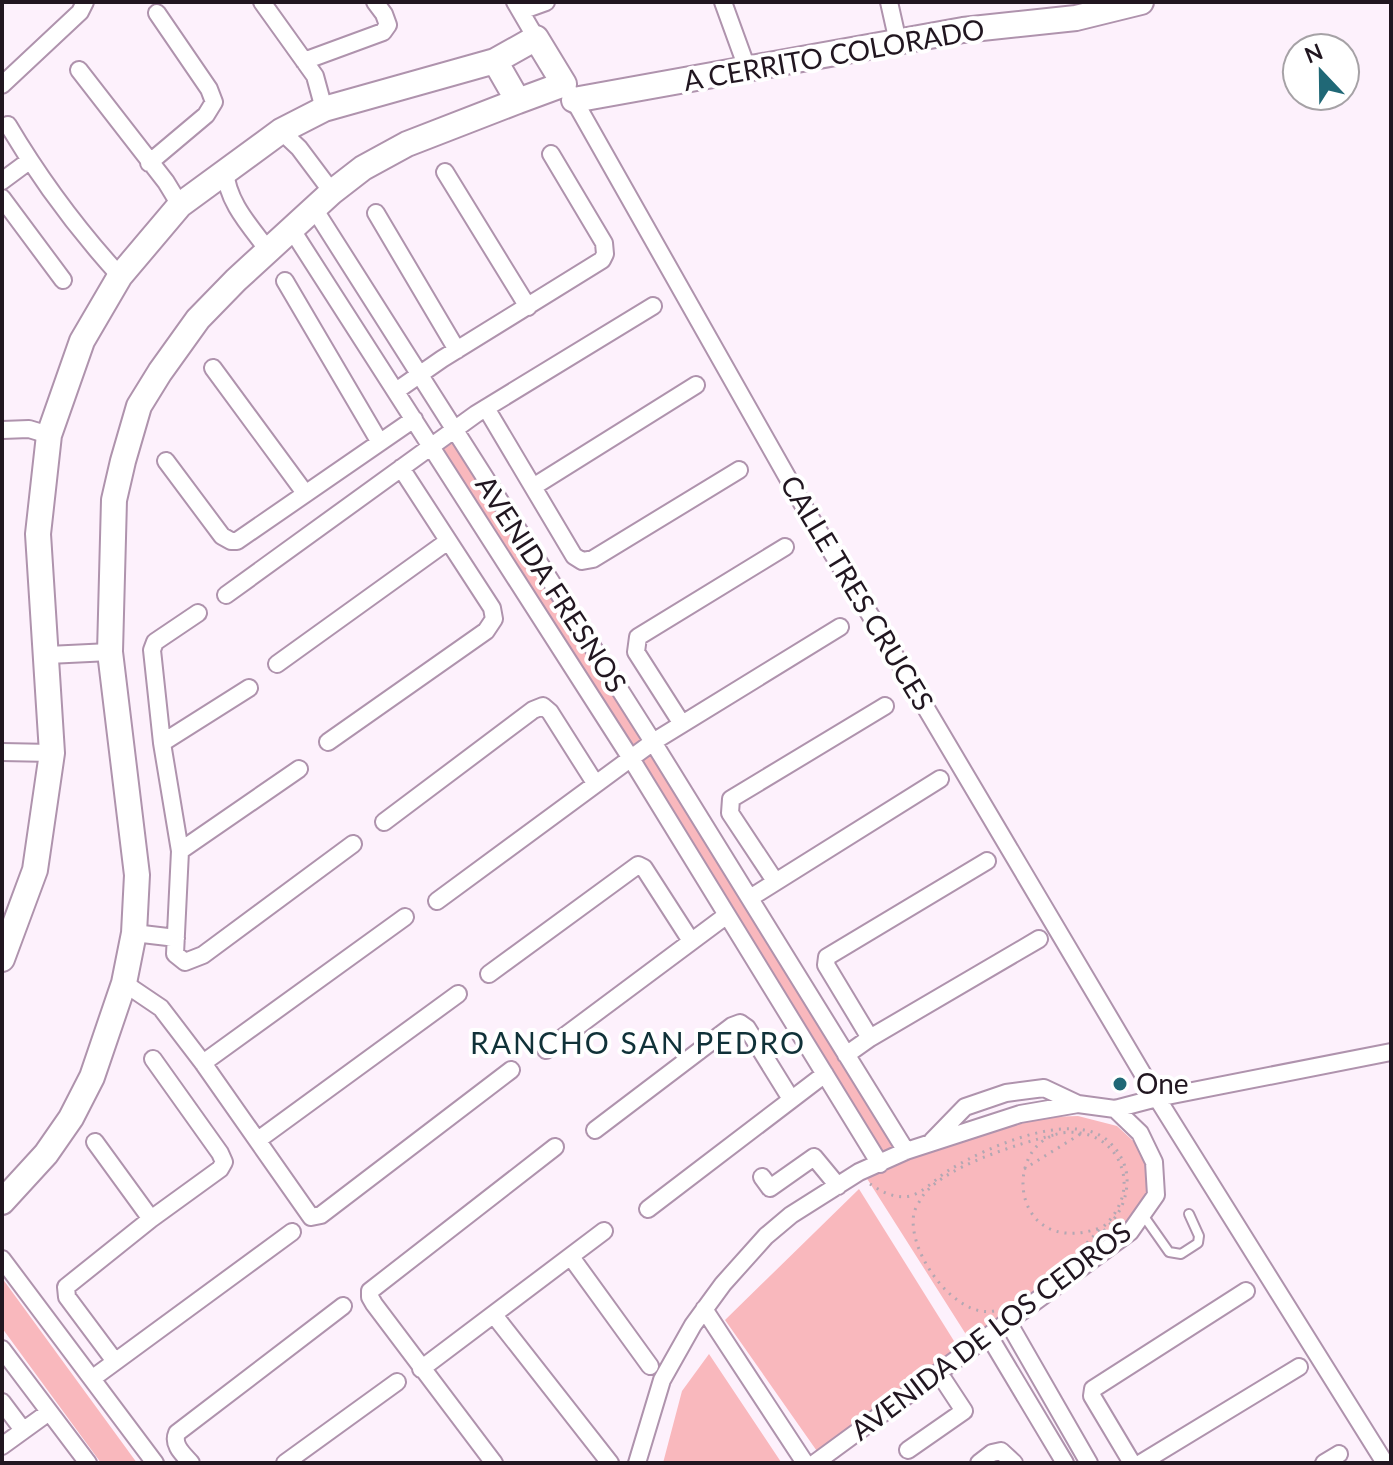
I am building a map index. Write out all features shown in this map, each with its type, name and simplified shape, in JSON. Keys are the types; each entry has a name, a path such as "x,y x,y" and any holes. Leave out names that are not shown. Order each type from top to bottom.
{"main road":[{"name":"A CERRITO COLORADO","path":"2,1202 46,1154 71,1118 92,1077 124,983 134,933 137,875 110,652 114,500 139,406 198,319 268,250 363,168 407,144 518,101 747,68 963,30 1076,18 1141,2"},
{"path":"3,954 35,870 52,753 38,534 49,435 82,341 120,276 180,205 281,131 324,109 495,61 536,38 569,92"},
{"path":"495,61 518,101"}],"street":[{"path":"2,85 80,12 85,2"},
{"path":"262,2 315,76 324,109"},
{"path":"304,61 383,32 388,25 375,2"},
{"path":"536,38 518,7 546,2"},
{"path":"723,2 747,68"},
{"path":"889,2 898,42"},
{"path":"149,163 206,115 214,102 209,89 157,13"},
{"path":"79,70 166,182 180,205"},
{"name":"CALLE TRES CRUCES","path":"569,92 807,512 1157,1098 1385,1463"},
{"path":"8,125 29,161 95,249 120,276"},
{"path":"281,131 299,148 332,192"},
{"path":"396,391 598,264 605,254 604,243 551,154"},
{"path":"2,181 29,161"},
{"path":"225,170 226,184 233,201 268,250"},
{"path":"445,172 528,307"},
{"path":"2,198 63,280"},
{"name":"AVENIDA FRESNOS","path":"315,210 653,742 906,1151"},
{"path":"376,213 457,350"},
{"name":"AVENIDA FRESNOS","path":"292,230 630,757 880,1164"},
{"path":"285,281 379,441"},
{"path":"226,595 453,430 653,306"},
{"path":"213,368 305,493"},
{"path":"533,487 696,385"},
{"path":"486,408 574,556 582,561 587,561 739,470"},
{"path":"166,461 222,536 231,541 242,538 414,419"},
{"path":"2,430 29,429 49,435"},
{"path":"328,742 491,626 494,619 492,608 401,468"},
{"path":"277,664 448,541"},
{"path":"682,724 636,652 635,642 643,633 785,547"},
{"path":"198,613 153,645 162,743 180,851 175,954 185,962 203,955 353,844"},
{"path":"437,901 630,757 840,627"},
{"path":"48,655 110,652"},
{"path":"162,743 249,688"},
{"path":"384,822 533,710 543,706 550,712 595,783"},
{"path":"775,881 730,813 731,799 885,706"},
{"path":"2,752 52,753"},
{"path":"180,851 299,769"},
{"path":"750,898 940,779"},
{"path":"870,1038 828,969 827,957 987,861"},
{"path":"489,974 638,865 644,868 691,941"},
{"path":"546,1050 727,915"},
{"path":"203,1063 405,917"},
{"path":"134,933 176,938"},
{"path":"846,1055 1039,939"},
{"path":"764,974 787,958"},
{"path":"124,983 161,1008 258,1140 307,1214 316,1217 511,1070"},
{"path":"258,1140 458,994"},
{"path":"595,1130 740,1023 747,1028 791,1099"},
{"path":"637,1463 662,1380 704,1309 743,1259 766,1236 791,1215 859,1172 906,1151 1020,1114 1078,1104 1115,1109 1391,1052"},
{"path":"114,1360 64,1291 151,1219 220,1169 224,1162 153,1059"},
{"path":"648,1209 825,1074"},
{"path":"929,1143 965,1107 1006,1093 1044,1088 1078,1104"},
{"name":"AVENIDA DE LOS CEDROS","path":"815,1463 989,1336 1003,1312 1130,1232 1156,1195 1154,1162 1140,1133 1115,1109"},
{"path":"95,1142 151,1219"},
{"path":"494,1463 421,1369 372,1301 370,1291 555,1147"},
{"path":"770,1188 814,1157 838,1186"},
{"path":"421,1369 604,1231"},
{"path":"93,1378 292,1232"},
{"path":"571,1257 650,1366"},
{"path":"2,1259 155,1463"},
{"path":"1132,1463 1092,1396 1093,1389 1246,1291"},
{"path":"191,1463 175,1439 183,1428 343,1306"},
{"path":"704,1309 805,1463"},
{"path":"1003,1312 1089,1463"},
{"path":"494,1315 610,1463"},
{"path":"989,1336 1065,1463"},
{"path":"2,1349 88,1463"},
{"path":"1141,1463 1299,1367"},
{"path":"908,1450 964,1411 939,1373"},
{"path":"285,1463 397,1382"},
{"path":"2,1402 23,1430"},
{"path":"2,1446 49,1412"},
{"path":"979,1463 992,1453 1001,1451 1014,1463"},
{"path":"1324,1463 1339,1454"}],"lane":[{"path":"1143,1214 1169,1252 1181,1254 1198,1243 1199,1236 1189,1214"}],"path":[{"path":"859,1172 872,1185 893,1196 911,1196 983,1152 1031,1135 1073,1128 1092,1131 1106,1139 1120,1154 1127,1175 1127,1196 1117,1216 1083,1251 1115,1214 1124,1196 1125,1175 1118,1156 1106,1142 1082,1133 1072,1131 1054,1135 985,1156 953,1172 924,1194 914,1213 915,1232 927,1266 947,1293 977,1312 1003,1312"},
{"path":"1024,1169 1082,1133"},
{"path":"1054,1135 1036,1147 1024,1169 1021,1186 1026,1206 1039,1223 1058,1233 1079,1235 1100,1228"}],"shaded area":[{"path":"453,430 906,1151 880,1164 431,446"},
{"path":"1078,1116 1117,1126 1142,1149 1149,1174 1146,1200 1126,1229 974,1347 866,1177 886,1165 1020,1118"},
{"path":"859,1189 959,1349 819,1454 725,1320"},
{"path":"2,1278 137,1463 101,1463 2,1328"},
{"path":"709,1354 780,1463 663,1463 682,1391"}],"place":[{"name":"One","path":"1120,1084"}],"district":[{"name":"RANCHO SAN PEDRO","path":"638,1044"}]}
